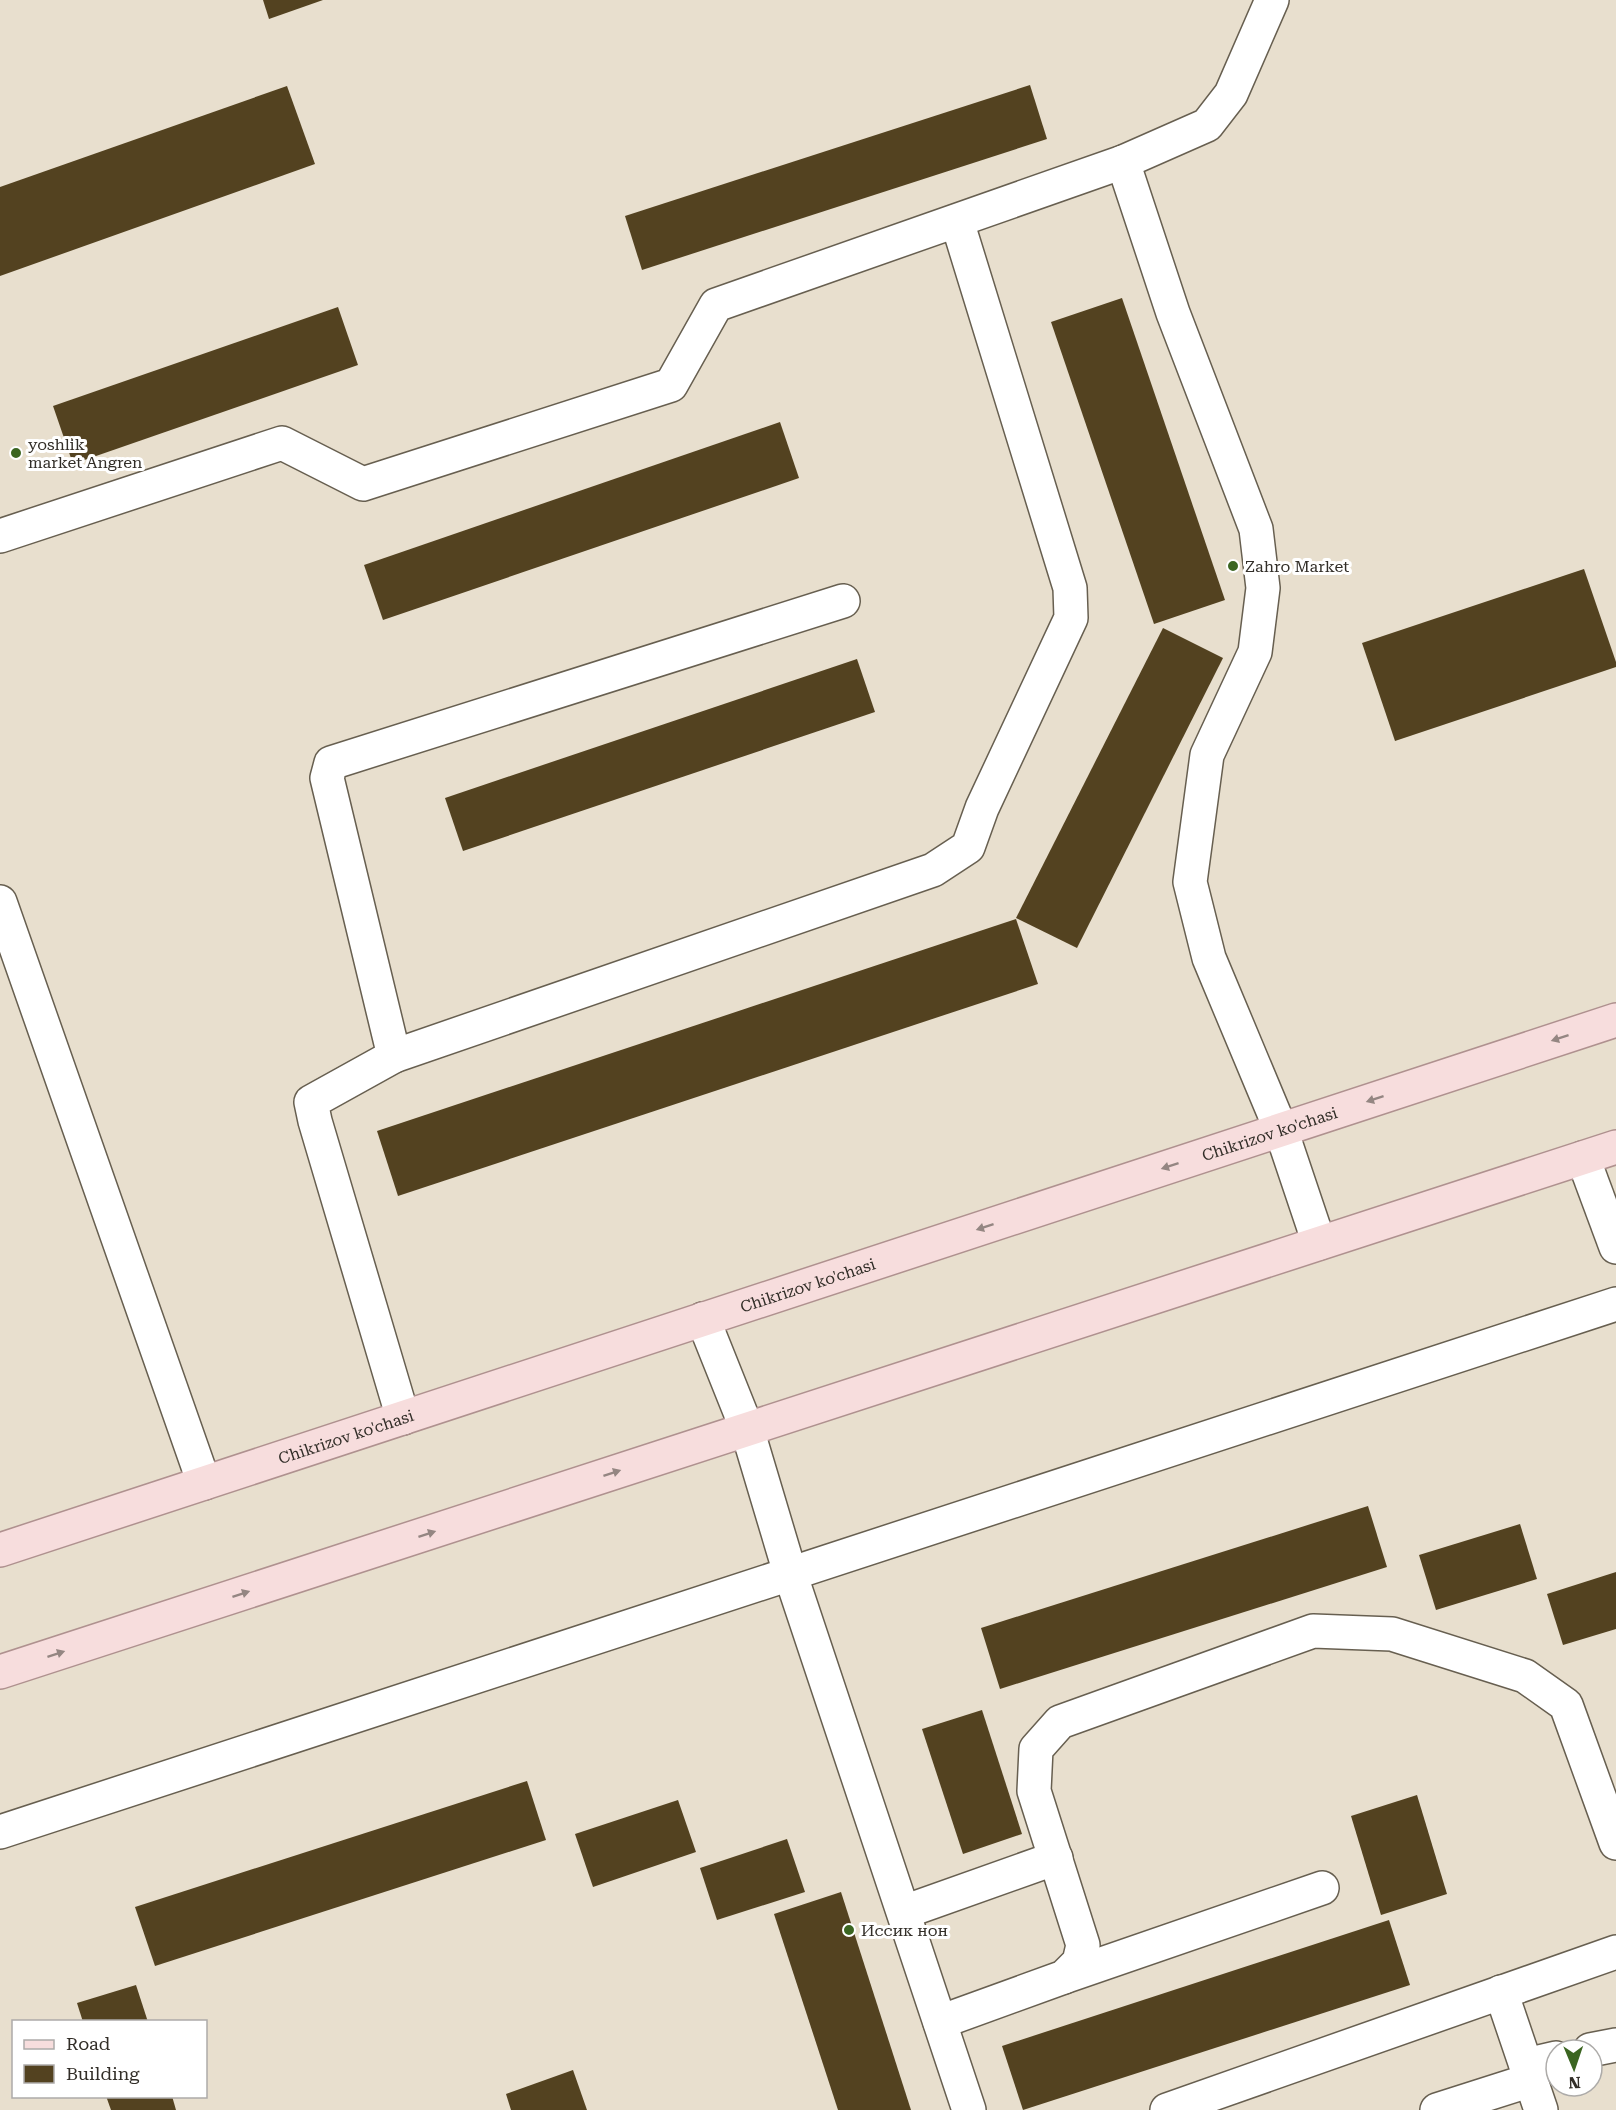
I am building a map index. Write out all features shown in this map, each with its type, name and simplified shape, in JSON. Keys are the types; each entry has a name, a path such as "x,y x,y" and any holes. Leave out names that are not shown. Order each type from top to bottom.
{"main road":[{"name":"Chikrizov ko'chasi","path":"0,1550 1616,1020"},
{"path":"0,1672 1616,1147"}],"street":[{"path":"0,536 282,443 363,484 671,385 716,305 1124,162 1207,125 1231,94 1272,0"},
{"path":"1124,162 1173,313 1256,529 1263,588 1255,652 1207,755 1190,882 1209,958 1281,1130 1319,1243"},
{"path":"403,1418 311,1102 394,1056 933,870 968,847 982,808 1071,618 1070,588 957,221"},
{"path":"394,1056 327,778 331,763 843,601"},
{"path":"0,902 204,1483"},
{"path":"1584,1158 1616,1247"},
{"path":"0,1832 1616,1304"},
{"path":"702,1319 747,1429 790,1573 969,2110"},
{"path":"1064,1977 1079,1962 1083,1945 1034,1791 1036,1749 1060,1722 1313,1631 1392,1634 1525,1676 1566,1705 1616,1843"},
{"path":"904,1912 1056,1858"},
{"path":"940,2022 1322,1888"},
{"path":"1167,2110 1616,1952"},
{"path":"1501,1992 1537,2067 1541,2110"},
{"path":"1437,2110 1537,2067"}],"building":[{"path":"263,0 323,0 269,19"},
{"path":"1030,85 1047,139 642,270 625,216"},
{"path":"287,86 315,164 0,276 0,187"},
{"path":"1122,298 1225,600 1154,624 1051,322"},
{"path":"338,307 358,365 73,464 53,406"},
{"path":"780,422 799,478 383,620 364,565"},
{"path":"1584,569 1616,667 1395,741 1362,643"},
{"path":"1163,628 1223,658 1077,948 1016,918"},
{"path":"857,659 875,712 463,851 445,798"},
{"path":"1016,919 1038,984 398,1196 377,1131"},
{"path":"1368,1506 1387,1567 1000,1689 981,1628"},
{"path":"1520,1524 1537,1579 1436,1610 1419,1555"},
{"path":"1616,1572 1616,1629 1563,1645 1547,1594"},
{"path":"982,1710 1022,1834 963,1854 922,1729"},
{"path":"527,1781 546,1840 155,1966 135,1907"},
{"path":"1417,1795 1447,1894 1381,1915 1351,1816"},
{"path":"678,1800 696,1852 593,1887 575,1834"},
{"path":"787,1839 805,1892 717,1920 700,1868"},
{"path":"841,1892 911,2110 838,2110 774,1914"},
{"path":"1389,1920 1410,1985 1023,2110 1002,2046"},
{"path":"136,1985 147,2020 82,2020 77,2003"},
{"path":"573,2070 587,2110 511,2110 506,2094"},
{"path":"107,2098 173,2098 176,2110 111,2110"}],"place":[{"name":"yoshlik market Angren","path":"16,453"},
{"name":"Zahro Market","path":"1233,566"},
{"name":"Иссик нон","path":"849,1930"}]}
